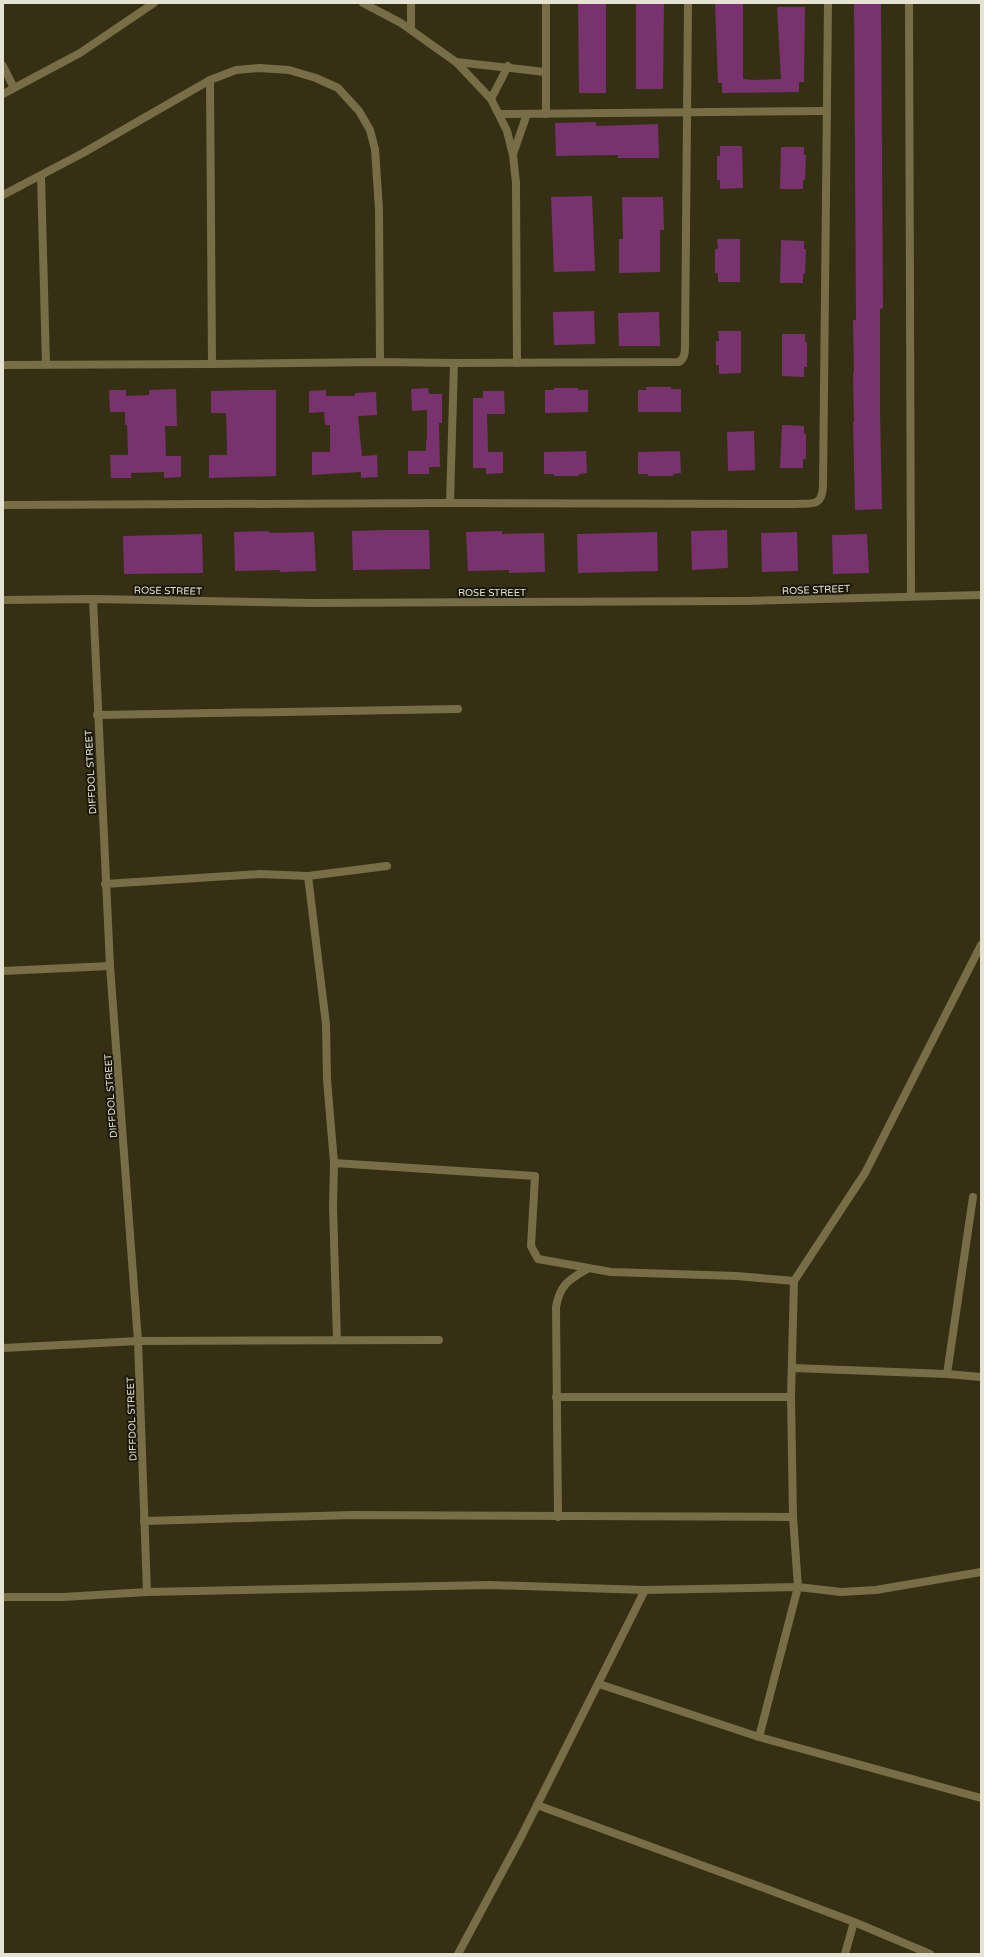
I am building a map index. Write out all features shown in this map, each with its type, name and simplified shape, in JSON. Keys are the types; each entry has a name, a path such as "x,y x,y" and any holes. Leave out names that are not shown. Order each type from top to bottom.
{"street":[{"path":"3,94 80,53 154,3"},
{"path":"363,3 411,29 456,62 491,99 500,114 507,131 513,155 517,210 517,363"},
{"path":"411,3 411,29"},
{"path":"546,3 546,114"},
{"path":"3,365 380,362 665,363 683,360 685,354 688,3"},
{"path":"3,505 450,503 794,504 819,502 823,493 828,3"},
{"path":"909,3 911,596"},
{"path":"456,62 508,66 545,72"},
{"path":"3,66 14,88"},
{"path":"491,99 508,66"},
{"path":"3,195 41,176 210,80 236,70 259,68 289,70 316,78 338,88 359,111 370,130 376,149 379,209 380,362"},
{"path":"210,80 212,364"},
{"path":"500,114 686,111 827,111"},
{"path":"513,155 527,114"},
{"path":"41,176 46,364"},
{"path":"450,503 454,363"},
{"name":"ROSE STREET","path":"3,600 93,599 328,602 736,601 981,595"},
{"name":"DIFFDOL STREET","path":"93,599 97,715 110,966 138,1341 147,1592"},
{"path":"97,715 458,710"},
{"path":"106,884 260,874 308,876 387,866"},
{"path":"308,876 326,1024 327,1079 334,1162 333,1207 337,1340"},
{"path":"759,1737 798,1588 793,1517 791,1397 793,1368 794,1281 865,1173 981,945"},
{"path":"3,971 110,966"},
{"path":"334,1162 535,1176 531,1246 538,1259 587,1269 611,1272 737,1276 794,1281"},
{"path":"947,1374 973,1196"},
{"path":"558,1517 556,1307 558,1292 567,1281 587,1269"},
{"path":"3,1348 138,1341 439,1340"},
{"path":"793,1368 947,1374 981,1377"},
{"path":"556,1397 791,1397"},
{"path":"144,1521 352,1514 490,1514 558,1517 793,1517"},
{"path":"3,1597 63,1597 147,1592 490,1585 645,1590 798,1588 841,1592 876,1590 981,1572"},
{"path":"458,1954 537,1805 645,1590"},
{"path":"599,1684 759,1737 981,1798"},
{"path":"537,1805 854,1922 930,1954"},
{"path":"845,1954 854,1922"}],"building":[{"path":"578,3 606,3 606,93 579,93"},
{"path":"636,3 664,3 663,89 636,89"},
{"path":"715,3 743,3 743,79 753,80 781,79 777,7 805,7 804,82 799,82 799,92 722,93 722,83 718,83"},
{"path":"854,3 881,3 883,308 880,309 882,509 855,510 853,422 853,320 856,320"},
{"path":"596,122 596,126 658,124 659,158 618,158 618,155 556,156 555,123"},
{"path":"720,146 742,146 743,188 720,189 720,180 717,180 717,156 720,156"},
{"path":"781,147 804,147 804,155 806,155 805,180 803,180 803,189 780,189"},
{"path":"592,196 595,271 554,272 551,197"},
{"path":"622,197 663,197 664,230 660,230 660,272 619,273 619,239 623,239"},
{"path":"717,239 740,239 740,282 718,282 718,273 715,273 715,249 718,249"},
{"path":"781,240 804,241 804,249 806,249 805,274 803,274 803,283 780,283"},
{"path":"594,311 595,344 554,345 553,312"},
{"path":"659,312 660,346 619,346 618,313"},
{"path":"718,331 741,331 741,373 719,374 719,365 716,365 716,341 719,341"},
{"path":"782,334 805,334 805,342 807,342 807,367 804,367 804,377 782,376"},
{"path":"646,387 671,387 671,389 681,389 681,412 638,412 638,390 646,390"},
{"path":"428,388 429,394 442,394 442,423 439,423 440,467 429,467 429,474 408,474 408,451 426,451 427,440 427,410 412,411 411,389"},
{"path":"554,388 578,388 578,390 588,390 588,412 545,413 545,390 554,390"},
{"path":"176,389 177,426 165,426 166,456 181,456 181,477 164,478 164,472 131,473 131,478 111,478 110,455 128,455 125,412 110,412 109,390 126,390 126,396 149,395 149,390"},
{"path":"276,390 276,476 209,478 209,455 227,455 226,413 211,413 211,391"},
{"path":"326,390 326,396 355,396 355,393 376,392 377,415 358,416 362,456 377,455 378,477 361,478 361,472 312,475 312,452 330,452 330,425 325,425 324,412 309,413 309,391"},
{"path":"483,391 504,391 505,414 487,414 488,452 503,452 503,473 486,474 486,468 473,468 473,398 483,398"},
{"path":"782,425 804,426 804,434 806,434 806,459 803,459 803,468 780,468"},
{"path":"754,431 755,470 728,471 727,432"},
{"path":"586,451 587,473 579,474 579,476 554,476 554,474 544,474 544,452"},
{"path":"680,451 681,473 673,474 673,476 648,476 648,474 638,474 638,452"},
{"path":"429,530 430,569 353,570 352,531"},
{"path":"727,530 728,568 692,570 691,531"},
{"path":"269,531 269,533 314,532 316,571 235,571 234,532"},
{"path":"502,531 502,534 544,533 545,572 509,573 509,570 468,571 466,532"},
{"path":"657,532 658,571 578,573 577,534"},
{"path":"797,532 798,571 762,572 761,533"},
{"path":"202,534 203,573 124,574 123,536"},
{"path":"867,534 869,573 833,574 832,535"}]}
